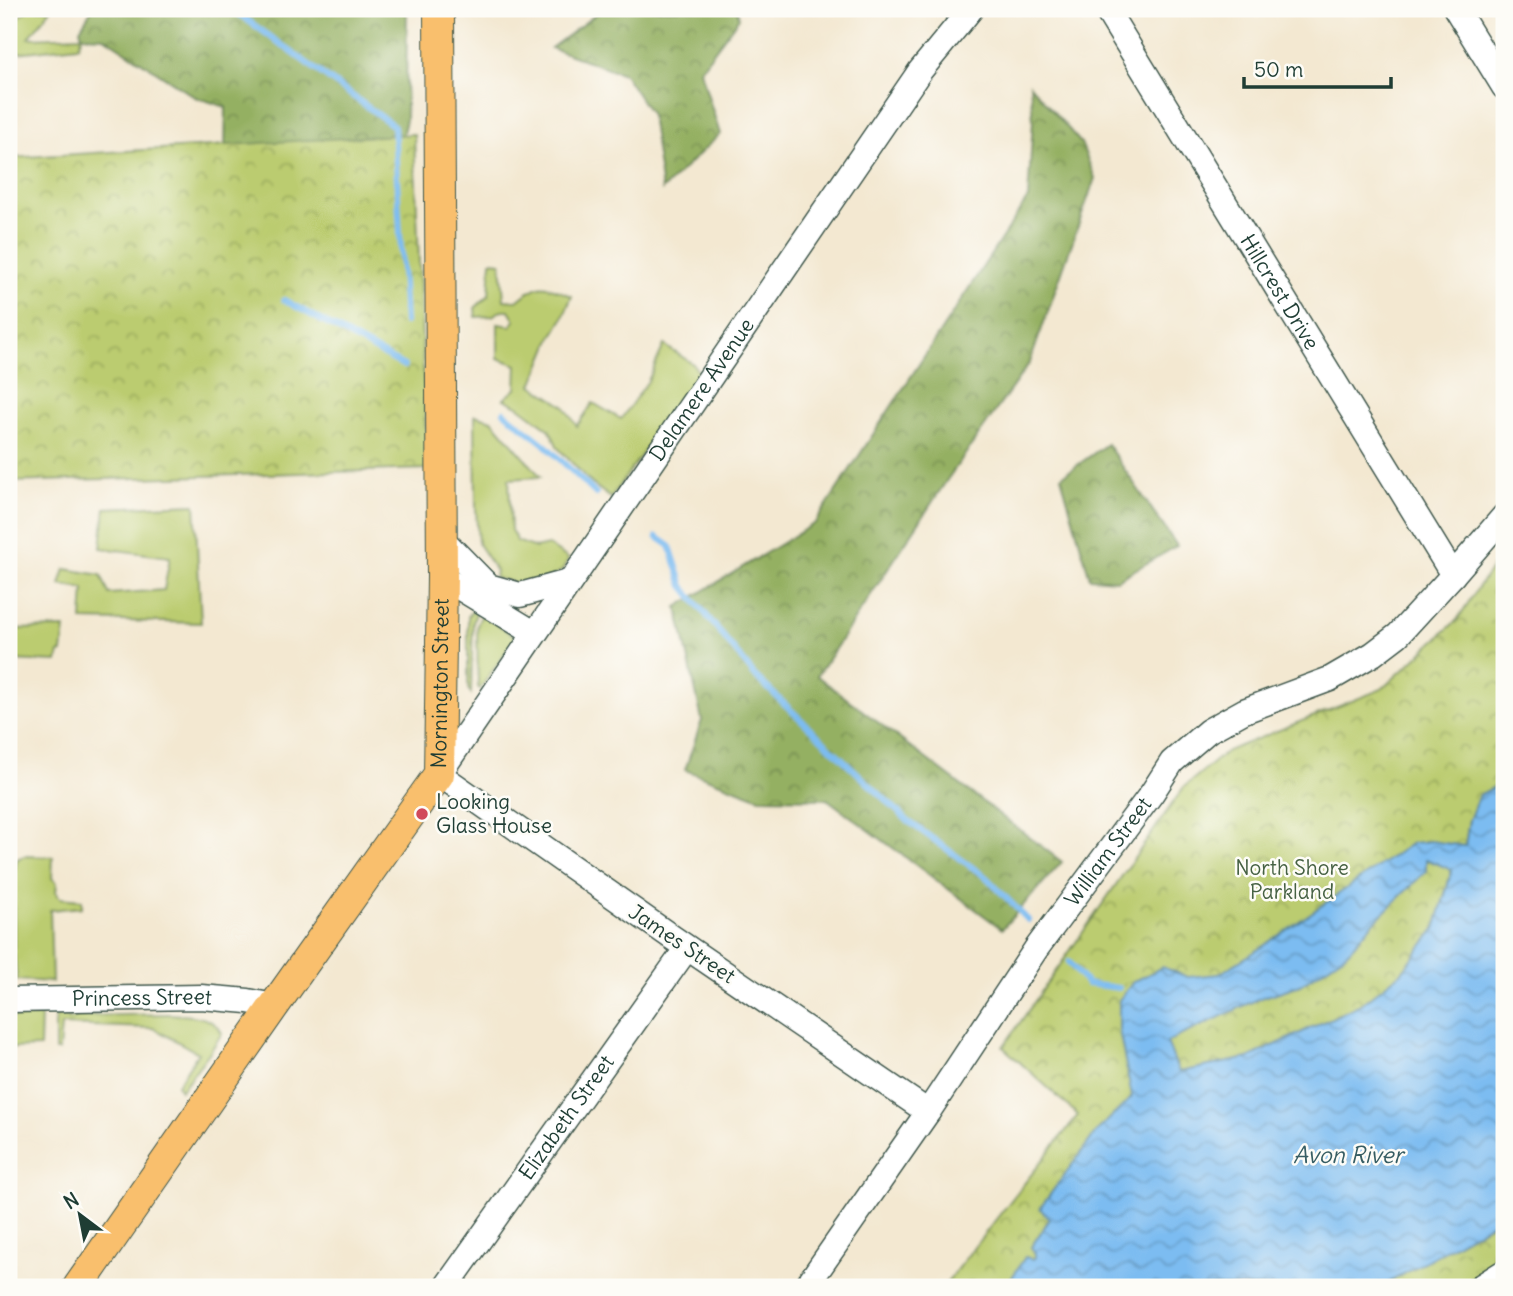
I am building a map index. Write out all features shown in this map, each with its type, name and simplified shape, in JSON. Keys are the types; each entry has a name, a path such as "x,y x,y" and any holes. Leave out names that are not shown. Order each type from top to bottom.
{"main road":[{"name":"Mornington Street","path":"78,1287 439,774 442,577 439,9"}],"street":[{"name":"Delamere Avenue","path":"439,774 920,71 971,9"},
{"name":"Hillcrest Drive","path":"1106,9 1453,575"},
{"path":"1456,9 1504,87"},
{"name":"William Street","path":"806,1287 928,1112 1036,949 1172,762 1208,731 1244,711 1331,679 1373,654 1398,635 1504,516"},
{"path":"441,538 488,586 520,595 568,582"},
{"path":"442,577 534,633"},
{"name":"James Street","path":"439,774 687,948 928,1112"},
{"name":"Elizabeth Street","path":"446,1287 687,948"},
{"name":"Princess Street","path":"9,1000 201,997 274,1006"},
{"path":"1480,1287 1504,1272"}],"green space":[{"path":"29,9 51,9 29,38 82,36 78,46 9,54 9,25"},
{"path":"92,9 407,9 406,120 383,214 224,188 226,107 195,97 104,37 82,36 80,29"},
{"path":"603,9 737,9 739,18 700,70 720,134 662,190 651,115 624,74 551,48"},
{"path":"1030,85 1081,143 1095,178 1030,362 947,480 817,676 1062,862 1002,929 827,799 760,798 685,770 702,720 677,607 815,523 1028,198 1033,120"},
{"path":"414,134 427,469 9,482 9,158"},
{"path":"491,261 501,262 504,300 517,301 537,287 543,286 572,296 532,385 564,406 577,426 593,403 621,419 648,381 664,345 693,364 699,373 611,498 591,483 558,448 550,430 504,399 516,389 517,365 498,358 498,324 511,326 515,320 509,310 502,310 492,316 476,317 475,308 489,295"},
{"path":"475,415 492,420 541,477 509,479 511,530 517,541 535,548 548,545 569,559 562,571 532,587 495,578 496,571 478,544"},
{"path":"1107,444 1177,546 1117,580 1090,578 1061,477"},
{"path":"195,504 201,623 82,620 84,589 60,585 65,569 101,575 109,594 164,590 170,557 101,548 105,508"},
{"name":"North Shore Parkland","path":"1504,552 1504,790 1494,787 1469,820 1465,846 1452,869 1435,929 1402,972 1361,1004 1248,1058 1177,1073 1049,1220 1031,1247 1036,1255 1033,1260 1025,1258 1006,1287 943,1287 1078,1115 1003,1047 1184,787 1227,751 1382,689 1457,620"},
{"path":"474,610 476,613 473,623 471,693 468,689 468,617"},
{"path":"483,615 516,637 480,689 477,626"},
{"path":"65,628 62,652 59,653 57,662 10,660 11,629"},
{"path":"24,856 53,857 52,878 57,883 56,892 60,898 82,900 82,907 50,910 52,982 17,980 13,877 17,859"},
{"path":"169,1014 206,1019 222,1033 181,1090 177,1085 198,1053 153,1028 61,1025 59,1051 55,1051 55,1016 68,1019 76,1016"},
{"path":"41,1016 40,1047 9,1048 9,1017"},
{"path":"1503,1217 1504,1287 1381,1287"}],"water":[{"name":"Avon River","path":"1494,787 1504,790 1504,1216 1381,1287 1006,1287 1025,1257 1033,1259 1036,1256 1031,1247 1049,1220 1040,1208 1097,1131 1132,1097 1119,1030 1119,1000 1133,982 1162,967 1188,977 1219,974 1412,843 1431,841 1465,846 1469,820 1479,795","holes":["1426,859 1452,870 1435,929 1402,972 1361,1004 1248,1058 1179,1072 1167,1042 1258,999 1300,985 1346,954 1426,871"]}],"waterway":[{"path":"232,9 394,126 405,322"},
{"path":"284,300 404,366"},
{"path":"504,412 544,444 596,494"},
{"path":"657,537 670,546 683,586 755,676 908,821 987,878 1028,920"},
{"path":"1069,962 1087,984 1119,988"}],"place":[{"name":"Looking Glass House","path":"422,814"}]}
